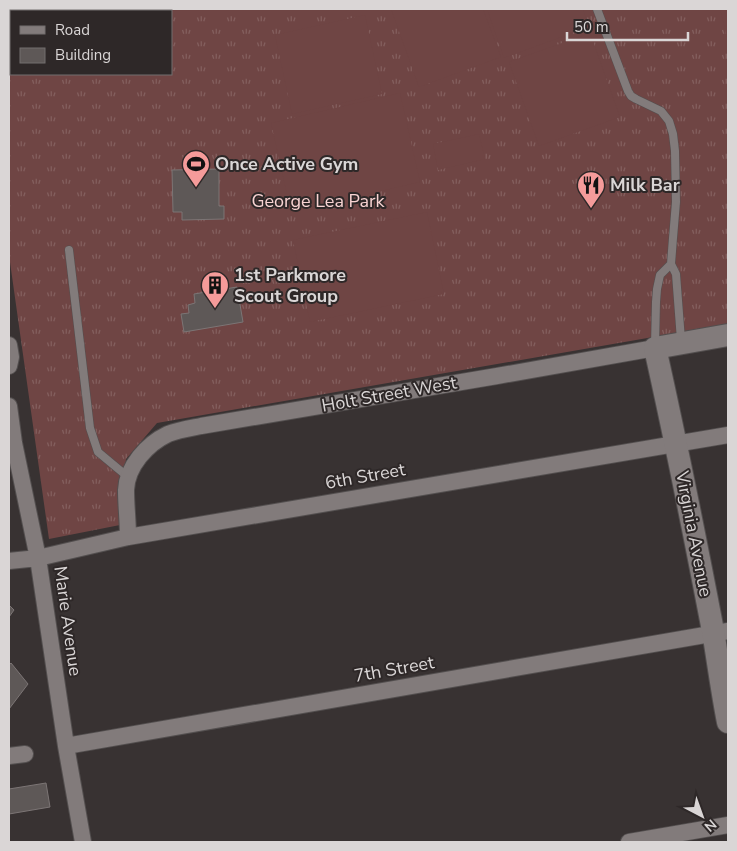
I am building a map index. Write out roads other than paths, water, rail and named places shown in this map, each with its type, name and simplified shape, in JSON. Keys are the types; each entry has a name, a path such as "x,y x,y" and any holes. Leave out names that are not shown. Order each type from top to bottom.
{"street":[{"name":"Holt Street West","path":"128,537 126,490 128,477 143,452 154,442 169,434 202,426 728,335"},
{"path":"9,345 9,366"},
{"name":"Virginia Avenue","path":"655,348 721,632 721,684 728,722"},
{"name":"Marie Avenue","path":"9,406 38,558 66,746 83,842"},
{"name":"6th Street","path":"9,561 38,558 128,537 728,435"},
{"name":"7th Street","path":"66,746 721,632"},
{"path":"9,756 25,754"},
{"path":"629,842 728,825"}],"lane":[{"path":"596,9 631,96 661,111 669,121 673,134 676,202 671,264 676,274 682,343"},
{"path":"69,250 90,428 98,452 128,477"},
{"path":"655,348 657,289 660,275 671,264"}],"place":[{"name":"Once Active Gym","path":"196,188"},
{"name":"Milk Bar","path":"591,209"},
{"name":"1st Parkmore Scout Group","path":"215,309"}],"park label":[{"name":"George Lea Park","path":"318,201"}]}
